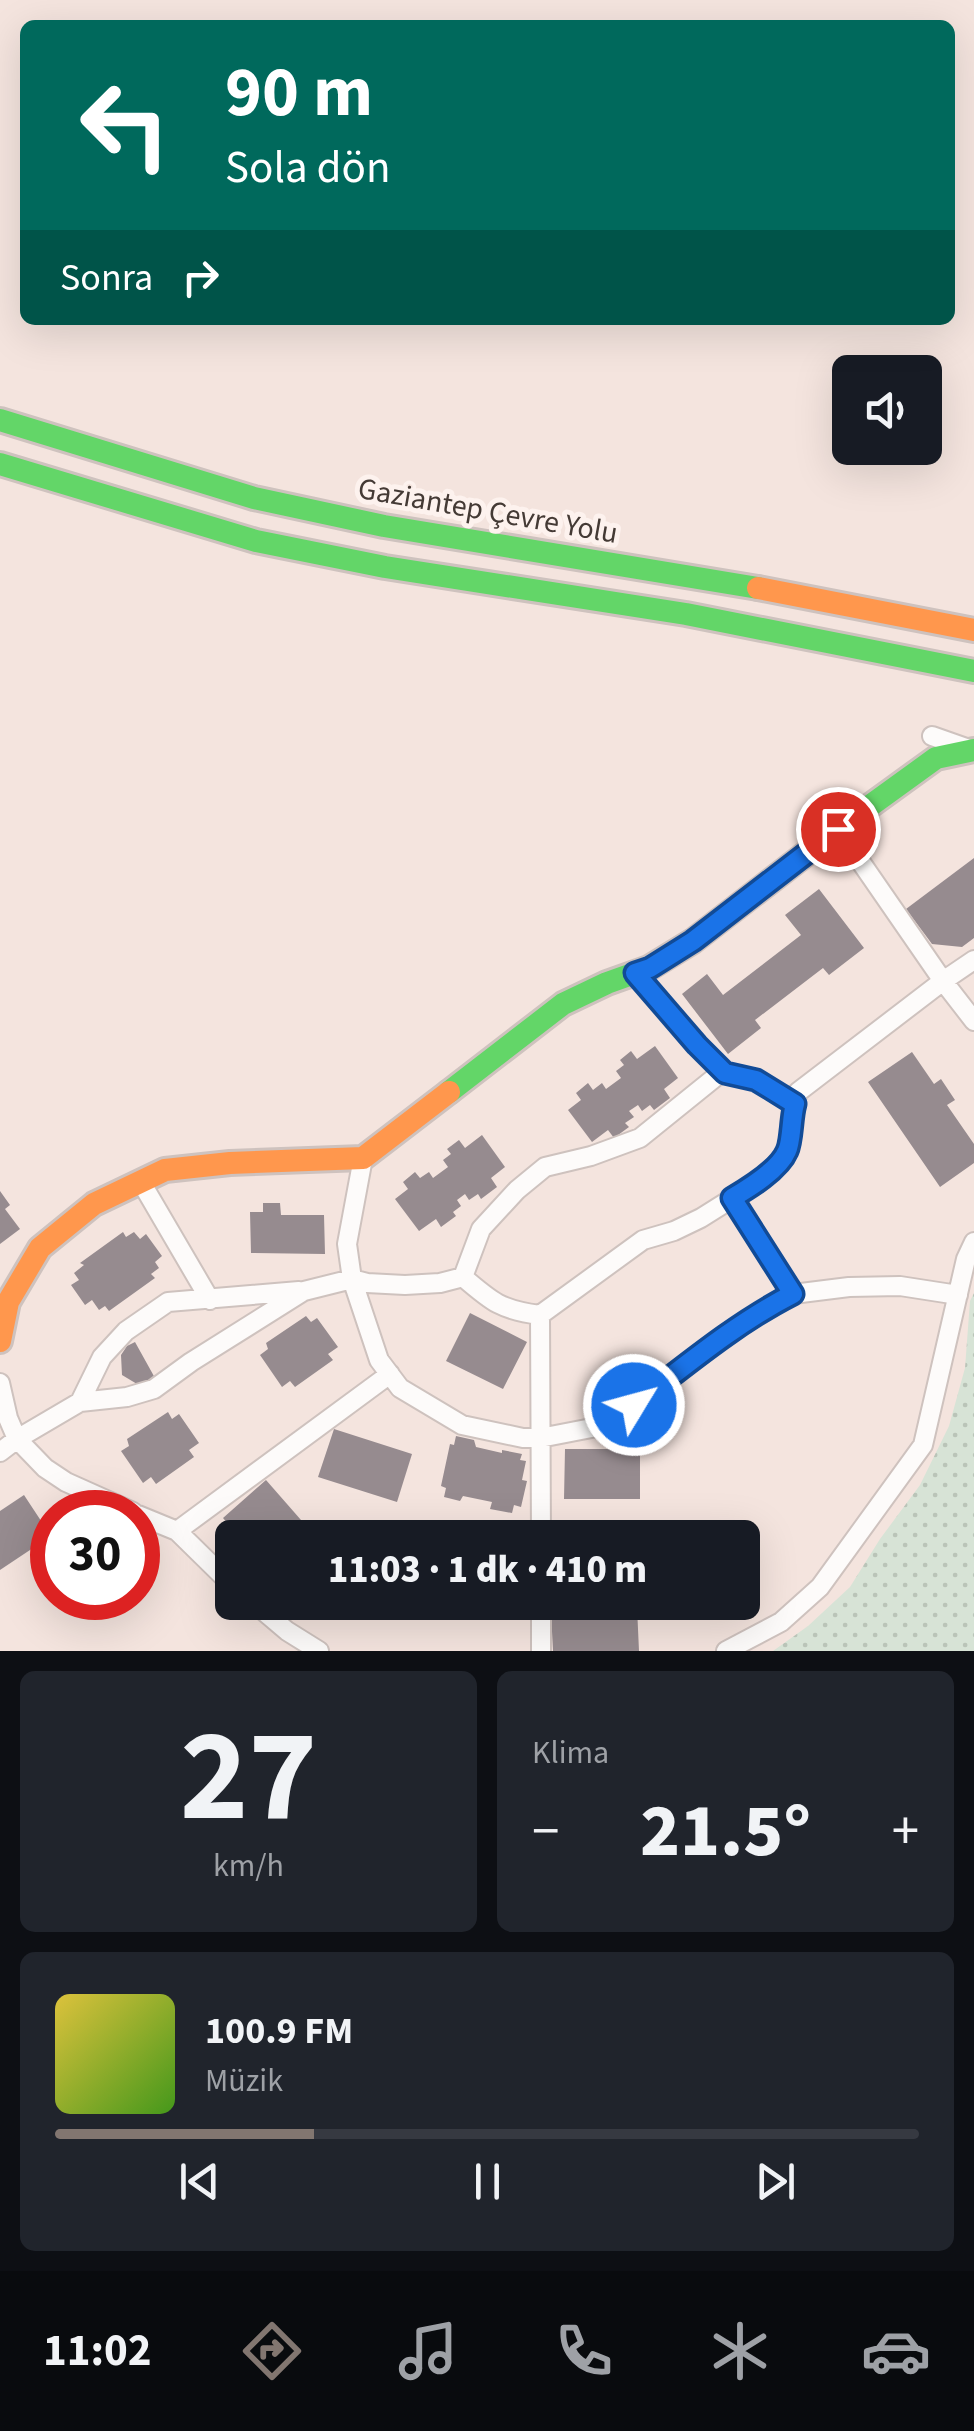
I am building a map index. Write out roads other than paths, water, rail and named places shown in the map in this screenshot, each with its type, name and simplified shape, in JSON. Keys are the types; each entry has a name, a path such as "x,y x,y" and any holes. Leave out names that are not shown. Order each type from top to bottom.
{"main road":[{"name":"Gaziantep Çevre Yolu","path":"0,420 254,498 384,526 694,576 974,630"},
{"path":"0,464 256,541 385,567 686,614 974,670"},
{"path":"0,1341 8,1302 40,1248 94,1204 165,1170 230,1163 363,1158 563,1004 650,968 693,941 936,758 973,750"}],"street":[{"path":"932,736 973,750"},
{"path":"838,829 974,1021"},
{"path":"463,1277 510,1311 540,1315 643,1240 701,1218 763,1179 788,1151 798,1092 974,960"},
{"path":"635,973 723,1071 756,1080 795,1104"},
{"path":"463,1277 481,1229 544,1167 640,1138 723,1071"},
{"path":"363,1158 347,1244 352,1278 379,1360 400,1388 462,1425 523,1438 608,1425 714,1344 793,1294 900,1286 958,1295"},
{"path":"142,1182 210,1300"},
{"path":"732,1198 793,1294"},
{"path":"726,1651 781,1622 820,1587 923,1444 966,1259 974,1242"},
{"path":"80,1402 102,1357 126,1331 168,1302 304,1291 352,1278 405,1285 463,1277"},
{"path":"0,1452 80,1402 127,1397 154,1389 304,1291"},
{"path":"540,1315 540,1520"},
{"path":"177,1531 390,1374"},
{"path":"0,1384 17,1440 45,1468 83,1490"},
{"path":"160,1524 177,1531 215,1568"},
{"path":"274,1620 319,1651"},
{"path":"541,1620 541,1651"}]}
